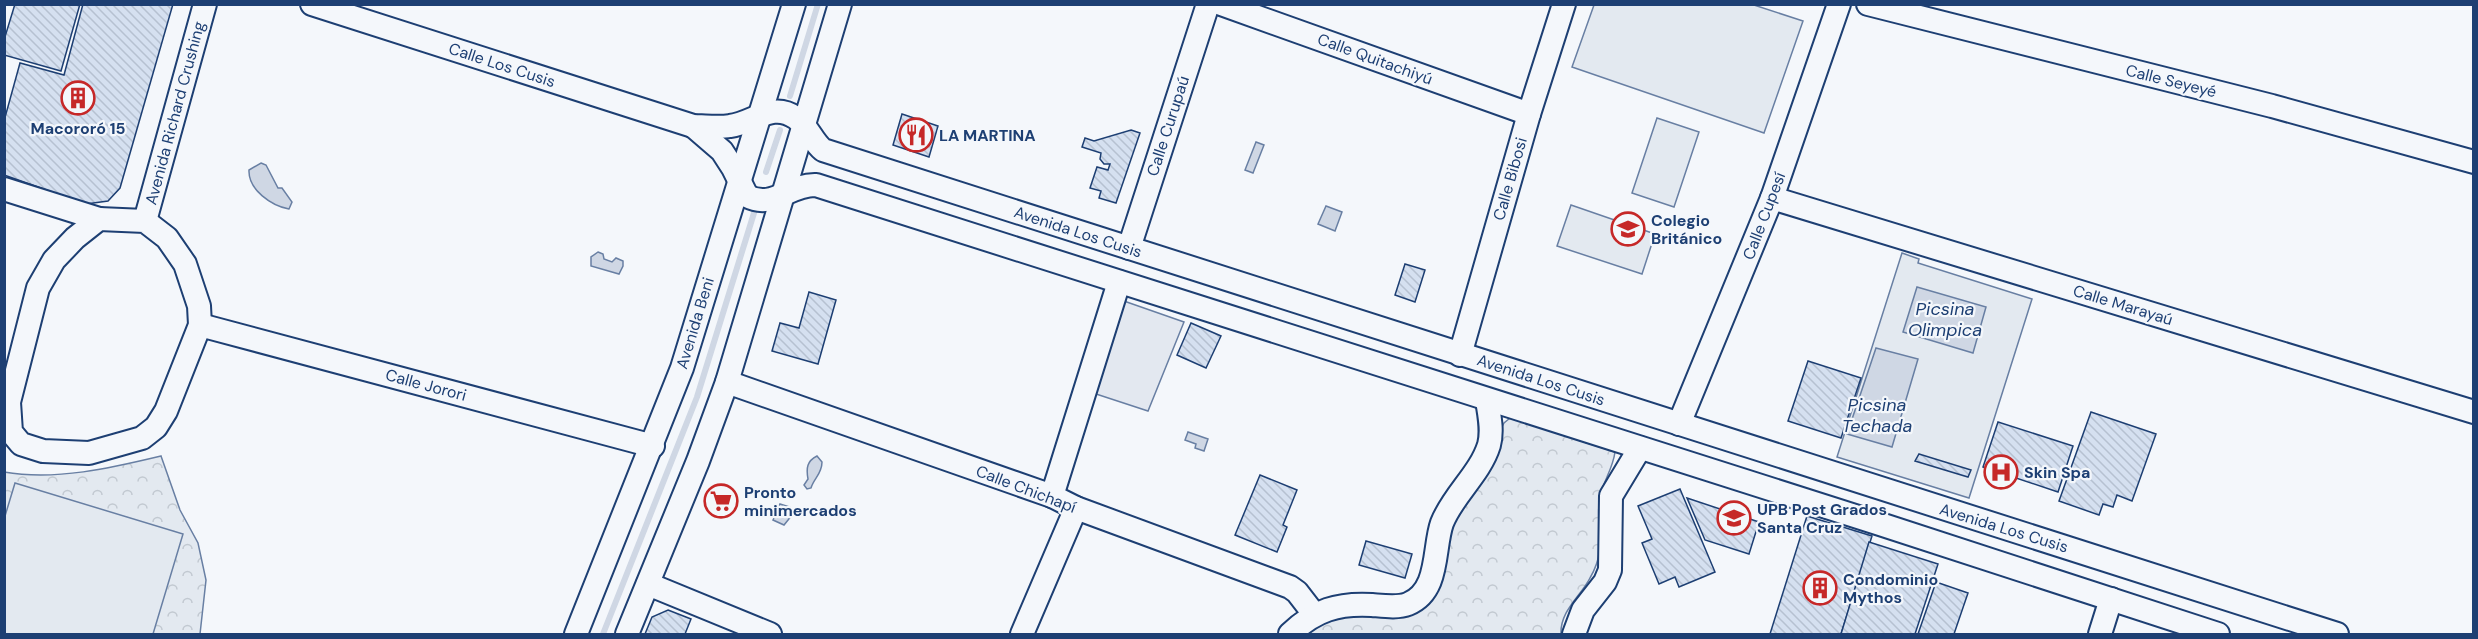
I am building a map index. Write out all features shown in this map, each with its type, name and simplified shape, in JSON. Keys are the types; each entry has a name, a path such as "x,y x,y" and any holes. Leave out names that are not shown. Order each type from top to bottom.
{"street":[{"name":"Avenida Richard Crushing","path":"145,221 205,4"},
{"name":"Calle Los Cusis","path":"312,4 693,126 729,127 759,115"},
{"name":"Avenida Beni","path":"576,634 682,368 794,4"},
{"path":"627,634 727,382 840,4"},
{"name":"Calle Curupaú","path":"1129,248 1208,4"},
{"name":"Calle Quitachiyú","path":"1221,4 1529,114"},
{"name":"Calle Bibosi","path":"1460,355 1529,114 1564,4"},
{"name":"Calle Cupesí","path":"1680,424 1772,198 1839,4"},
{"name":"Calle Seyeyé","path":"1868,4 2272,106 2474,162"},
{"name":"Avenida Los Cusis","path":"759,115 771,111 783,112 795,117 813,141 823,150 844,157 1888,491 2292,627 2328,634"},
{"name":"Calle Los Cusis","path":"693,126 722,151 734,168 738,181"},
{"path":"835,192 844,157"},
{"name":"Avenida Los Cusis","path":"738,181 747,196 768,201 804,185 816,185 2218,634"},
{"path":"4,189 99,219 145,221 167,238 185,264 199,306 200,325 166,411 156,427 142,438 89,453 64,454 43,451 21,444 8,434 9,402 38,288 54,260 75,238 99,219"},
{"name":"Calle Marayaú","path":"1772,198 2474,412"},
{"path":"1187,304 1198,271"},
{"path":"1052,496 1119,282"},
{"name":"Calle Jorori","path":"200,325 652,446"},
{"name":"Calle Chichapí","path":"727,382 1052,496 1076,508 1290,587 1297,592 1314,614"},
{"path":"1290,634 1314,614 1346,605 1397,606 1408,604 1424,591 1435,567 1443,521 1475,472 1489,445 1491,432 1487,399"},
{"path":"1574,634 1583,609 1605,582 1610,570 1611,496 1640,448"},
{"path":"1877,523 1888,491"},
{"path":"1022,634 1076,508"},
{"path":"648,584 770,634"},
{"path":"2100,634 2111,599"}],"green space":[{"path":"1594,5 1754,5 1803,21 1764,133 1572,67"},
{"path":"1657,118 1699,132 1674,207 1632,193"},
{"path":"1571,205 1655,234 1642,274 1557,246"},
{"path":"1902,253 1919,259 1918,263 2032,299 1969,498 1837,457"},
{"path":"1510,418 1615,452 1600,496 1599,556 1586,585 1567,611 1561,634 1304,634 1324,621 1344,614 1406,612 1504,423"},
{"path":"161,456 180,510 198,543 206,580 200,634 5,634 4,472 43,475 83,472"},
{"path":"15,483 183,534 153,634 5,634 5,516"}],"shaded area":[{"path":"1121,300 1184,322 1148,411 1093,393"}],"water":[{"path":"1256,142 1264,145 1253,173 1245,170"},
{"path":"261,163 266,165 278,188 282,188 292,202 289,209 269,201 252,184 249,170"},
{"path":"1326,206 1342,212 1335,231 1318,224"},
{"path":"598,252 603,254 604,259 612,262 616,258 623,261 619,274 591,266 591,257"},
{"name":"Picsina Olimpica","path":"1917,287 1986,307 1973,353 1903,332"},
{"name":"Picsina Techada","path":"1876,348 1918,359 1892,447 1847,434"},
{"path":"1188,432 1208,439 1204,451 1195,448 1196,444 1185,440"},
{"path":"817,456 822,462 821,470 811,488 807,489 804,485 808,479 808,465"},
{"path":"780,504 790,507 793,514 784,525 773,520"}],"building":[{"path":"15,4 80,4 61,71 4,55 4,40"},
{"name":"Macororó 15","path":"83,4 173,4 120,188 108,201 86,204 4,175 4,121 20,63 64,75"},
{"name":"LA MARTINA","path":"902,114 938,126 929,157 893,145"},
{"path":"1131,130 1140,133 1116,203 1099,198 1101,191 1090,188 1097,167 1108,170 1110,164 1104,164 1100,159 1101,153 1082,147 1085,138 1094,141"},
{"path":"1405,264 1425,270 1415,302 1395,295"},
{"path":"809,292 836,300 818,364 772,351 780,323 799,328"},
{"path":"1191,323 1221,336 1206,368 1177,355"},
{"path":"1808,361 1861,378 1841,438 1788,421"},
{"path":"2091,412 2156,434 2132,501 2117,495 2113,507 2103,504 2099,515 2059,501"},
{"path":"1998,422 2073,446 2058,492 1983,467"},
{"path":"1919,454 1971,470 1968,477 1915,461"},
{"path":"1260,475 1297,490 1283,525 1287,527 1277,552 1235,535"},
{"path":"1680,489 1715,572 1679,587 1675,577 1659,584 1642,543 1652,539 1638,506"},
{"path":"1687,498 1759,522 1749,554 1705,540"},
{"name":"Condominio Mythos","path":"1807,516 1872,536 1841,634 1770,634"},
{"path":"1366,541 1412,554 1405,578 1359,565"},
{"path":"1869,542 1938,564 1915,634 1841,634"},
{"path":"1936,582 1968,593 1954,634 1918,634"},
{"path":"668,610 691,619 685,634 645,634 652,617"}],"waterway":[{"path":"790,96 818,4"},
{"path":"766,172 780,130"},
{"path":"603,634 697,397 754,213"}],"place":[{"name":"Macororó 15","path":"78,98"},
{"name":"LA MARTINA","path":"916,135"},
{"name":"Colegio Británico","path":"1628,229"},
{"name":"Skin Spa","path":"2001,472"},
{"name":"Pronto minimercados","path":"721,501"},
{"name":"UPB Post Grados Santa Cruz","path":"1734,518"},
{"name":"Condominio Mythos","path":"1820,588"}]}
